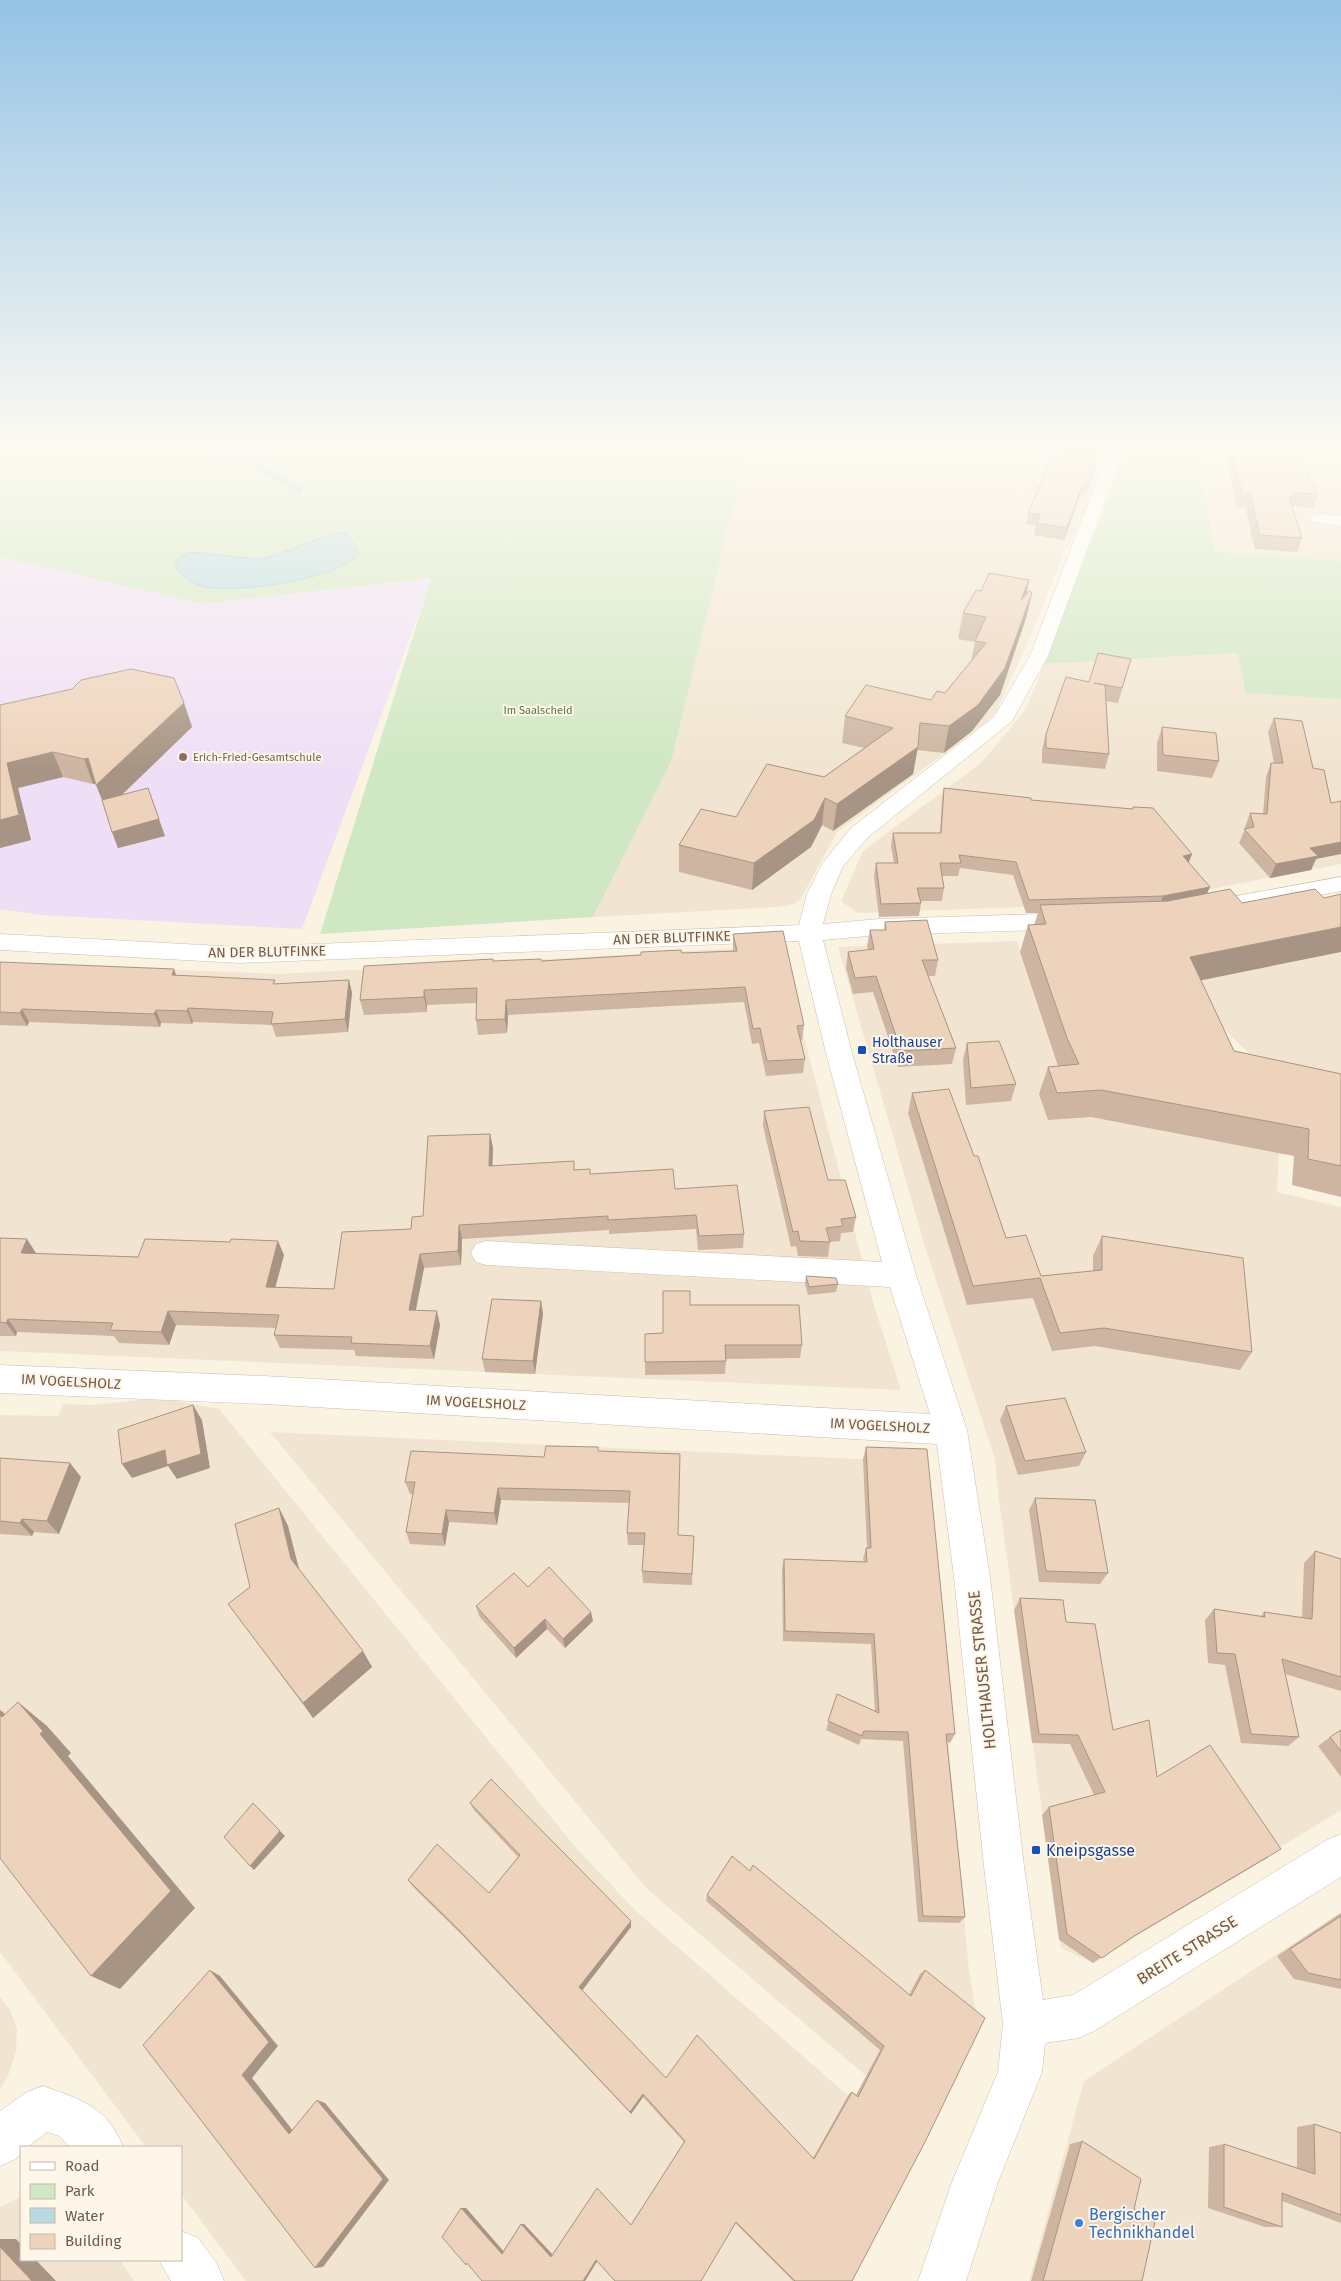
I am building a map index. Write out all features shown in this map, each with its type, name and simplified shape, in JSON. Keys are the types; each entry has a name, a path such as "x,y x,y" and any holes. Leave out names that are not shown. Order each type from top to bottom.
{"street":[{"name":"HOLTHAUSER STRASSE","path":"942,2281 975,2182 1020,2072 1025,2024 1004,1866 972,1578 951,1430 901,1275 839,1053 809,933 819,894 833,864 859,833 1002,721 1039,656 1077,555"},
{"path":"1186,914 1341,884"},
{"name":"AN DER BLUTFINKE","path":"0,942 240,955 809,933 879,927 1098,921"},
{"path":"486,1253 901,1275"},
{"name":"IM VOGELSHOLZ","path":"0,1379 264,1390 951,1430"},
{"name":"BREITE STRASSE","path":"1025,2024 1079,2016 1341,1854"},
{"path":"0,2143 12,2130 43,2108 74,2119 99,2146"},
{"path":"182,2256 200,2281"}],"shaded area":[{"path":"721,555 1063,555 1031,635 996,712 984,724 837,832 800,900 794,904 777,907 593,917 671,762"},
{"path":"1270,555 1341,555 1341,561"},
{"name":"Erich-Fried-Gesamtschule","path":"0,557 202,604 432,578 302,929 40,915 0,909"},
{"path":"1238,653 1245,693 1341,699 1341,864 1138,903 858,913 841,901 863,851 981,763 1028,705 1044,664"},
{"path":"1341,900 1341,1094 1279,1082 1226,1031 1162,935"},
{"path":"1017,941 1048,1035 1279,1153 1277,1192 1341,1207 1341,1810 1093,1963 1061,1948 998,1493 995,1459 926,1250 838,947"},
{"path":"777,946 802,1029 874,1305 901,1390 0,1351 0,963 280,974"},
{"path":"149,1399 172,1400 219,1409 577,1849 635,1910 844,2092 915,2148 852,2281 246,2281 182,2195 182,2146 145,2146 0,1952 0,1415 58,1416 63,1404 93,1405"},
{"path":"270,1432 923,1462 969,1971 978,2021 925,2126 648,1890"},
{"path":"1341,1912 1341,2281 1029,2281 1084,2081"},
{"path":"0,1997 10,2010 17,2029 16,2051 8,2076 0,2089"},
{"path":"20,2197 20,2261 121,2261 134,2281 0,2281 0,2207"}],"green space":[{"name":"Im Saalscheid","path":"0,555 721,555 671,762 593,917 320,934 431,578 202,604 0,557"},
{"path":"1086,555 1270,555 1341,561 1341,699 1245,693 1238,653 1044,664"}],"water":[{"path":"184,555 267,558 274,555 357,555 347,563 330,571 309,577 240,588 205,587 196,584 181,573 175,565 179,558"}],"building":[{"path":"989,573 1029,580 1021,600 1029,591 1032,593 1005,668 978,705 949,726 920,723 918,747 837,804 825,798 814,820 754,863 679,845 701,809 736,817 767,764 824,777 893,728 845,716 866,685 931,700 937,691 945,693 986,643 975,641 986,617 963,613 976,590 981,591"},
{"path":"1098,653 1131,659 1122,688 1094,683 1105,685 1109,754 1046,748 1046,734 1066,677 1089,682"},
{"path":"131,669 174,678 184,703 96,785 88,758 84,759 53,752 7,763 19,815 0,820 0,705 72,689 81,680"},
{"path":"1274,718 1302,721 1313,768 1324,770 1331,803 1341,801 1341,842 1310,848 1318,856 1276,864 1244,829 1254,827 1250,813 1267,814 1271,763 1283,763"},
{"path":"1162,727 1216,733 1219,761 1163,755"},
{"path":"148,788 159,819 112,832 102,800"},
{"path":"944,788 1031,798 1031,800 1133,809 1133,807 1153,808 1192,854 1183,856 1210,887 1163,896 1029,900 1016,862 959,855 961,863 940,863 944,888 917,888 921,903 881,904 876,863 898,863 893,833 941,833"},
{"path":"1230,889 1242,903 1315,889 1324,898 1341,894 1341,927 1190,957 1234,1051 1341,1074 1341,1166 1308,1159 1309,1129 1101,1090 1057,1093 1048,1067 1079,1064 1067,1038 1028,925 1046,924 1040,905 1168,901"},
{"path":"927,920 938,960 922,960 956,1048 901,1051 876,976 855,978 848,952 874,949 870,930 886,930 885,922"},
{"path":"783,931 804,1025 797,1026 805,1059 767,1061 760,1028 753,1029 745,987 506,1000 505,1019 476,1020 477,988 424,990 424,997 360,1000 364,966 493,959 493,961 541,959 542,961 641,955 641,952 681,950 682,953 737,951 733,934"},
{"path":"0,962 174,969 172,975 275,980 273,984 349,980 345,1019 271,1024 273,1012 188,1008 187,1011 156,1010 154,1014 22,1009 20,1013 0,1012"},
{"path":"999,1041 1016,1084 971,1088 967,1043"},
{"path":"949,1089 974,1156 978,1156 1006,1238 1026,1235 1041,1276 1102,1270 1102,1236 1243,1258 1252,1352 1104,1328 1060,1333 1040,1278 973,1286 912,1093"},
{"path":"809,1107 828,1180 845,1180 856,1217 841,1219 843,1226 826,1228 830,1242 800,1241 798,1231 793,1232 764,1111"},
{"path":"490,1134 489,1166 574,1161 574,1170 590,1169 590,1174 673,1169 675,1189 737,1185 744,1234 699,1236 696,1215 608,1220 608,1216 459,1225 458,1251 420,1254 409,1310 437,1311 430,1346 351,1343 352,1337 274,1335 279,1315 168,1311 161,1332 110,1330 113,1323 8,1319 6,1323 0,1322 0,1238 27,1239 21,1253 138,1257 145,1239 230,1242 231,1239 278,1241 266,1287 334,1289 342,1232 411,1229 412,1217 423,1216 428,1136"},
{"path":"806,1276 836,1278 838,1284 809,1287"},
{"path":"663,1291 690,1291 690,1305 799,1305 802,1345 725,1345 726,1361 645,1362 645,1334 663,1333"},
{"path":"492,1299 541,1301 533,1361 482,1359"},
{"path":"1065,1398 1086,1452 1025,1461 1006,1406"},
{"path":"193,1405 201,1454 167,1465 165,1450 122,1464 118,1430"},
{"path":"546,1446 598,1447 598,1451 680,1454 678,1535 694,1536 692,1574 642,1571 645,1533 627,1533 630,1491 498,1488 494,1513 446,1510 442,1534 406,1532 415,1482 405,1482 411,1451 544,1457"},
{"path":"866,1447 927,1449 955,1734 946,1734 965,1917 923,1916 908,1732 864,1731 862,1736 828,1721 837,1694 879,1713 874,1634 785,1631 784,1559 867,1562 866,1548 871,1548"},
{"path":"0,1458 70,1463 47,1521 22,1519 20,1523 0,1521"},
{"path":"1035,1498 1095,1500 1108,1573 1046,1571"},
{"path":"279,1508 291,1559 363,1651 303,1703 228,1604 250,1587 235,1524"},
{"path":"1315,1551 1341,1559 1341,1677 1282,1659 1299,1737 1251,1734 1235,1654 1217,1653 1214,1609 1265,1617 1264,1612 1312,1619"},
{"path":"549,1567 591,1612 563,1639 545,1619 514,1648 476,1606 514,1573 528,1587"},
{"path":"1020,1598 1063,1600 1066,1622 1095,1624 1113,1730 1149,1720 1157,1777 1210,1745 1281,1849 1134,1936 1102,1958 1067,1934 1049,1807 1105,1792 1078,1735 1039,1734"},
{"path":"18,1702 43,1731 40,1734 171,1891 91,1976 0,1858 0,1715 2,1717"},
{"path":"1341,1730 1341,1751 1330,1737"},
{"path":"491,1779 631,1921 579,1987 666,2078 697,2035 814,2159 852,2092 858,2097 884,2046 707,1895 732,1856 750,1871 753,1865 911,1996 925,1970 985,2018 925,2142 852,2281 795,2281 736,2222 701,2281 615,2281 596,2260 583,2281 482,2281 442,2237 461,2208 502,2254 521,2224 551,2257 597,2188 631,2225 685,2141 643,2094 630,2112 459,1930 408,1880 437,1844 489,1893 520,1855 470,1803"},
{"path":"253,1803 280,1831 250,1866 224,1837"},
{"path":"1341,1916 1341,1980 1308,1973 1290,1949"},
{"path":"210,1970 269,2042 242,2075 289,2134 317,2100 383,2179 315,2268 143,2045"},
{"path":"1314,2124 1341,2133 1341,2215 1282,2193 1282,2227 1224,2207 1224,2144 1315,2174"},
{"path":"1082,2141 1141,2179 1134,2209 1155,2222 1142,2281 1043,2281"},
{"path":"0,2247 32,2281 0,2281"}],"place":[{"name":"Erich-Fried-Gesamtschule","path":"183,757"},
{"name":"Holthauser Straße","path":"862,1050"},
{"name":"Kneipsgasse","path":"1036,1850"},
{"name":"Bergischer Technikhandel","path":"1079,2223"}]}
